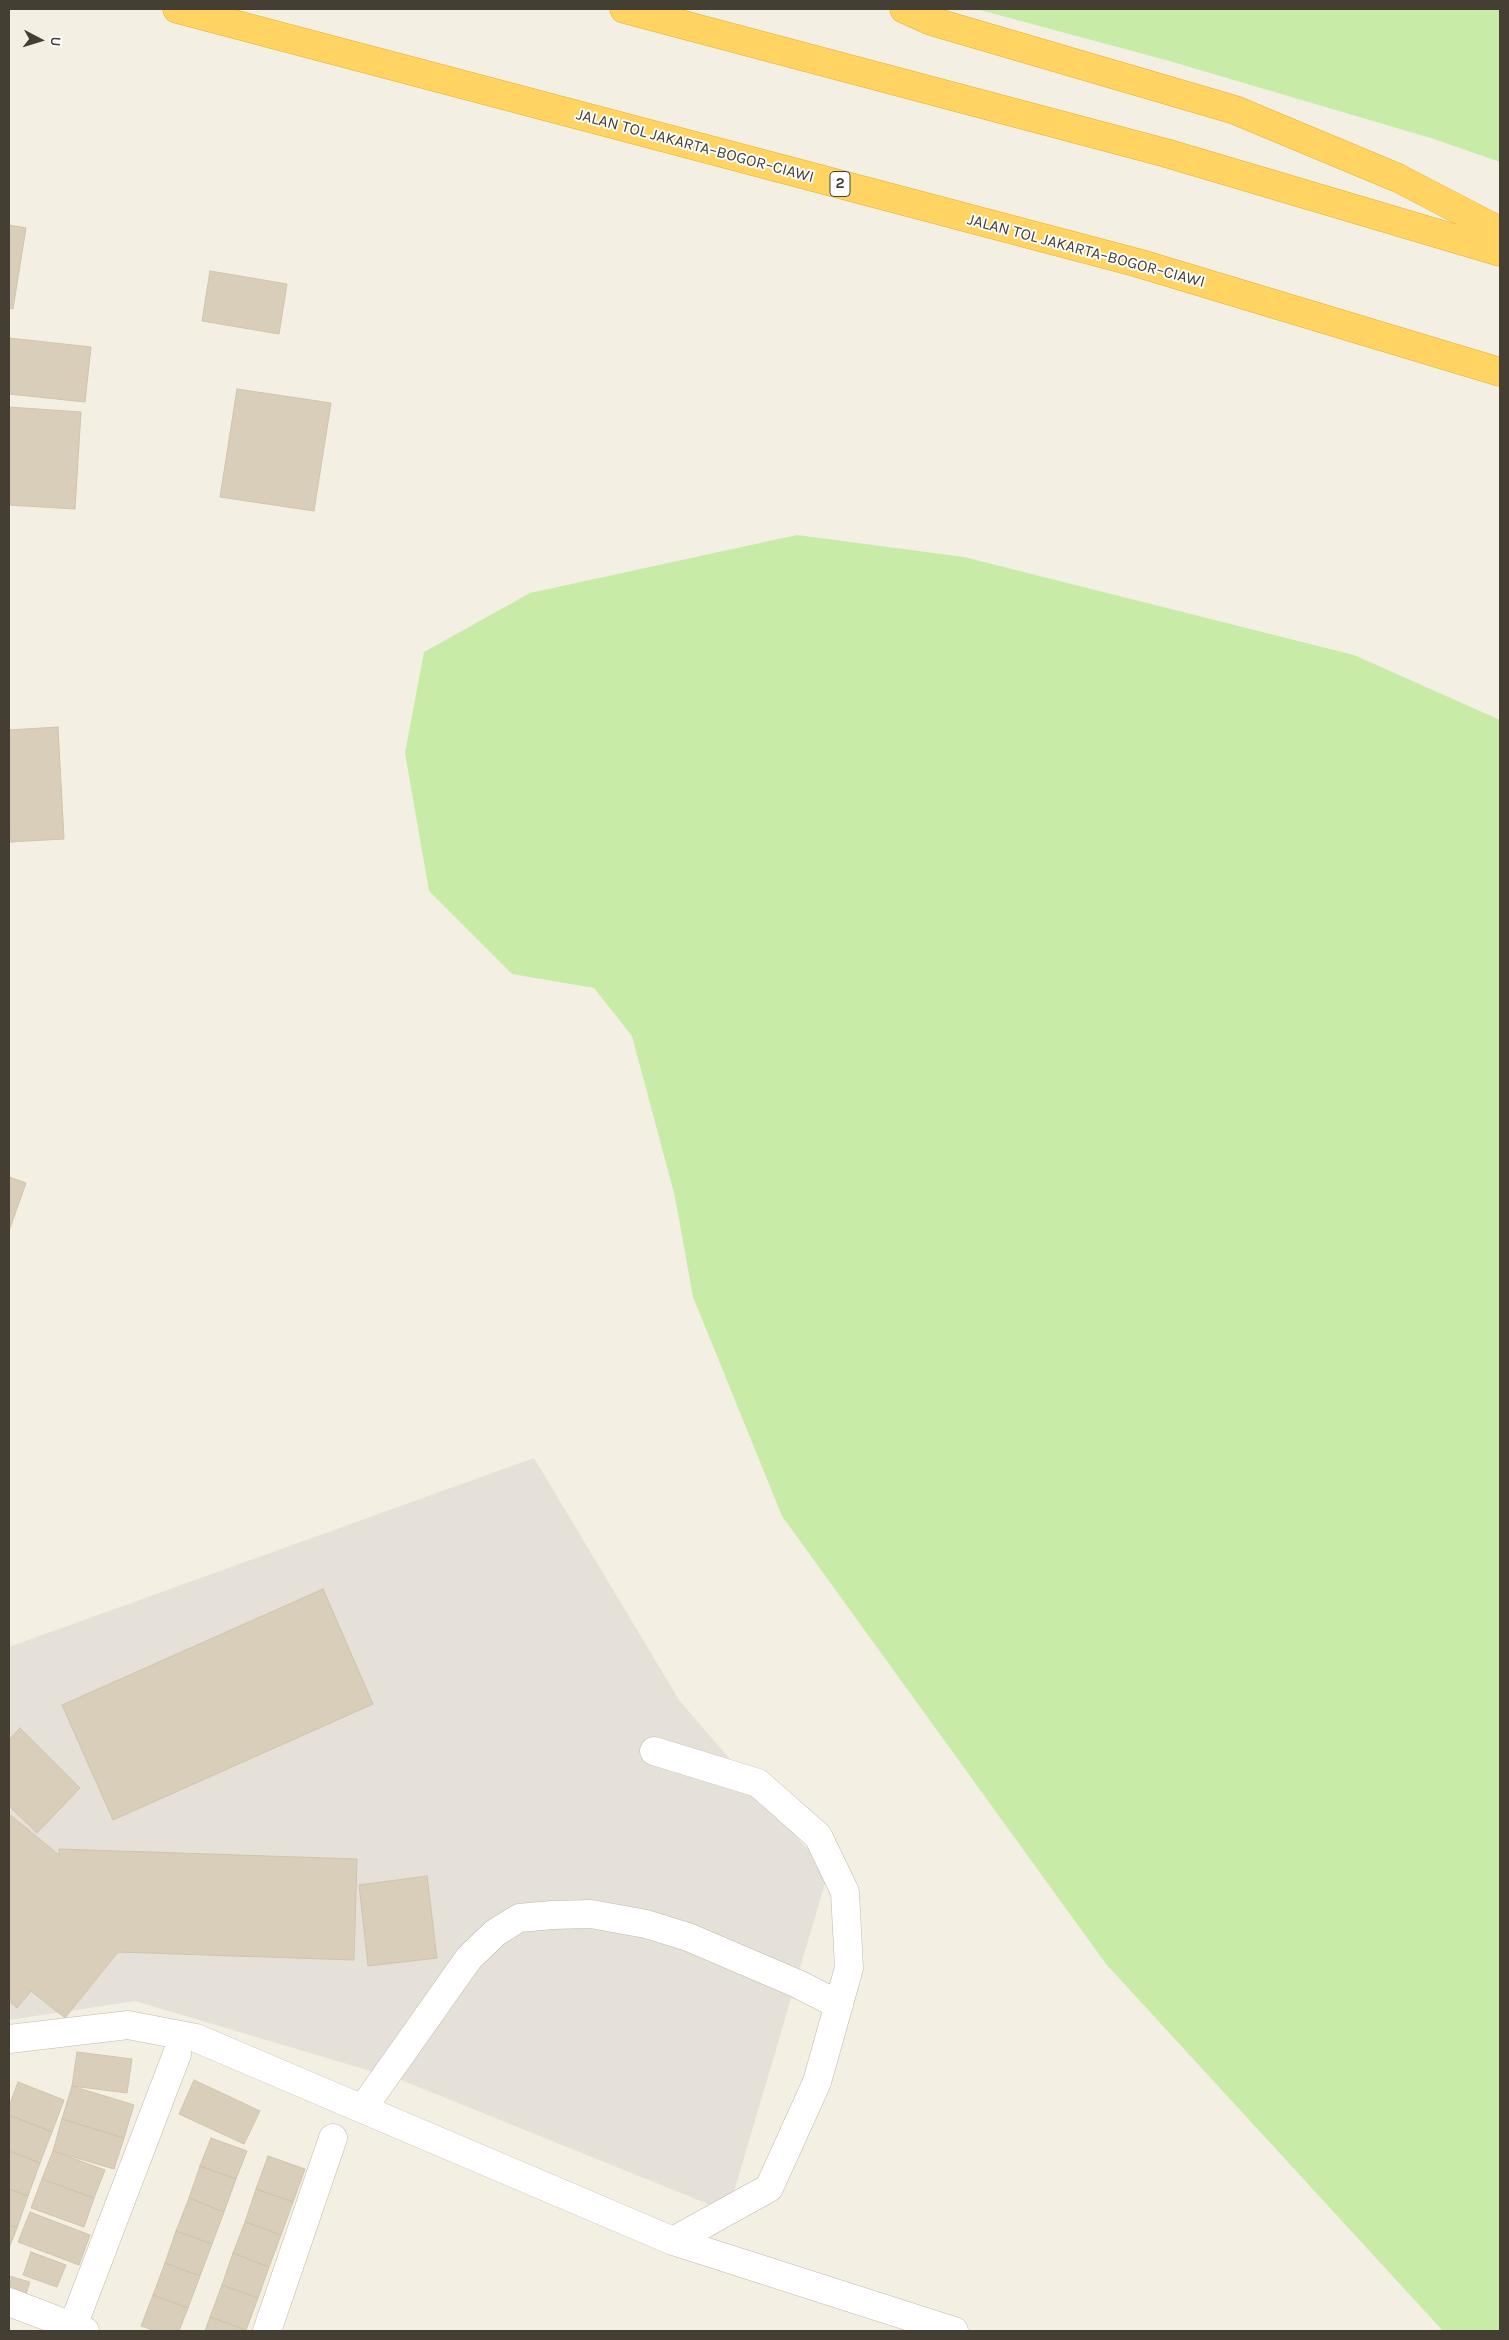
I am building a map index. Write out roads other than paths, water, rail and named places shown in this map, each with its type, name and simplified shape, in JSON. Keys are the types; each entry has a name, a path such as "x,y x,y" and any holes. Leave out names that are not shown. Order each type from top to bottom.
{"highway":[{"name":"JALAN TOL JAKARTA–BOGOR–CIAWI","path":"177,9 1138,263 1500,372"},
{"path":"624,9 1166,153 1500,252"},
{"path":"904,9 931,21 1235,110 1398,178 1500,231"}],"street":[{"path":"654,1751 758,1783 818,1836 844,1892 848,1968 817,2082 769,2188 673,2241"},
{"path":"362,2108 469,1958 495,1933 519,1918 592,1914 646,1924 688,1937 798,1984 839,2005"},
{"path":"9,2040 128,2025 196,2038 673,2241 954,2331"},
{"path":"9,2302 76,2330 178,2054"},
{"path":"267,2331 333,2138"}]}
